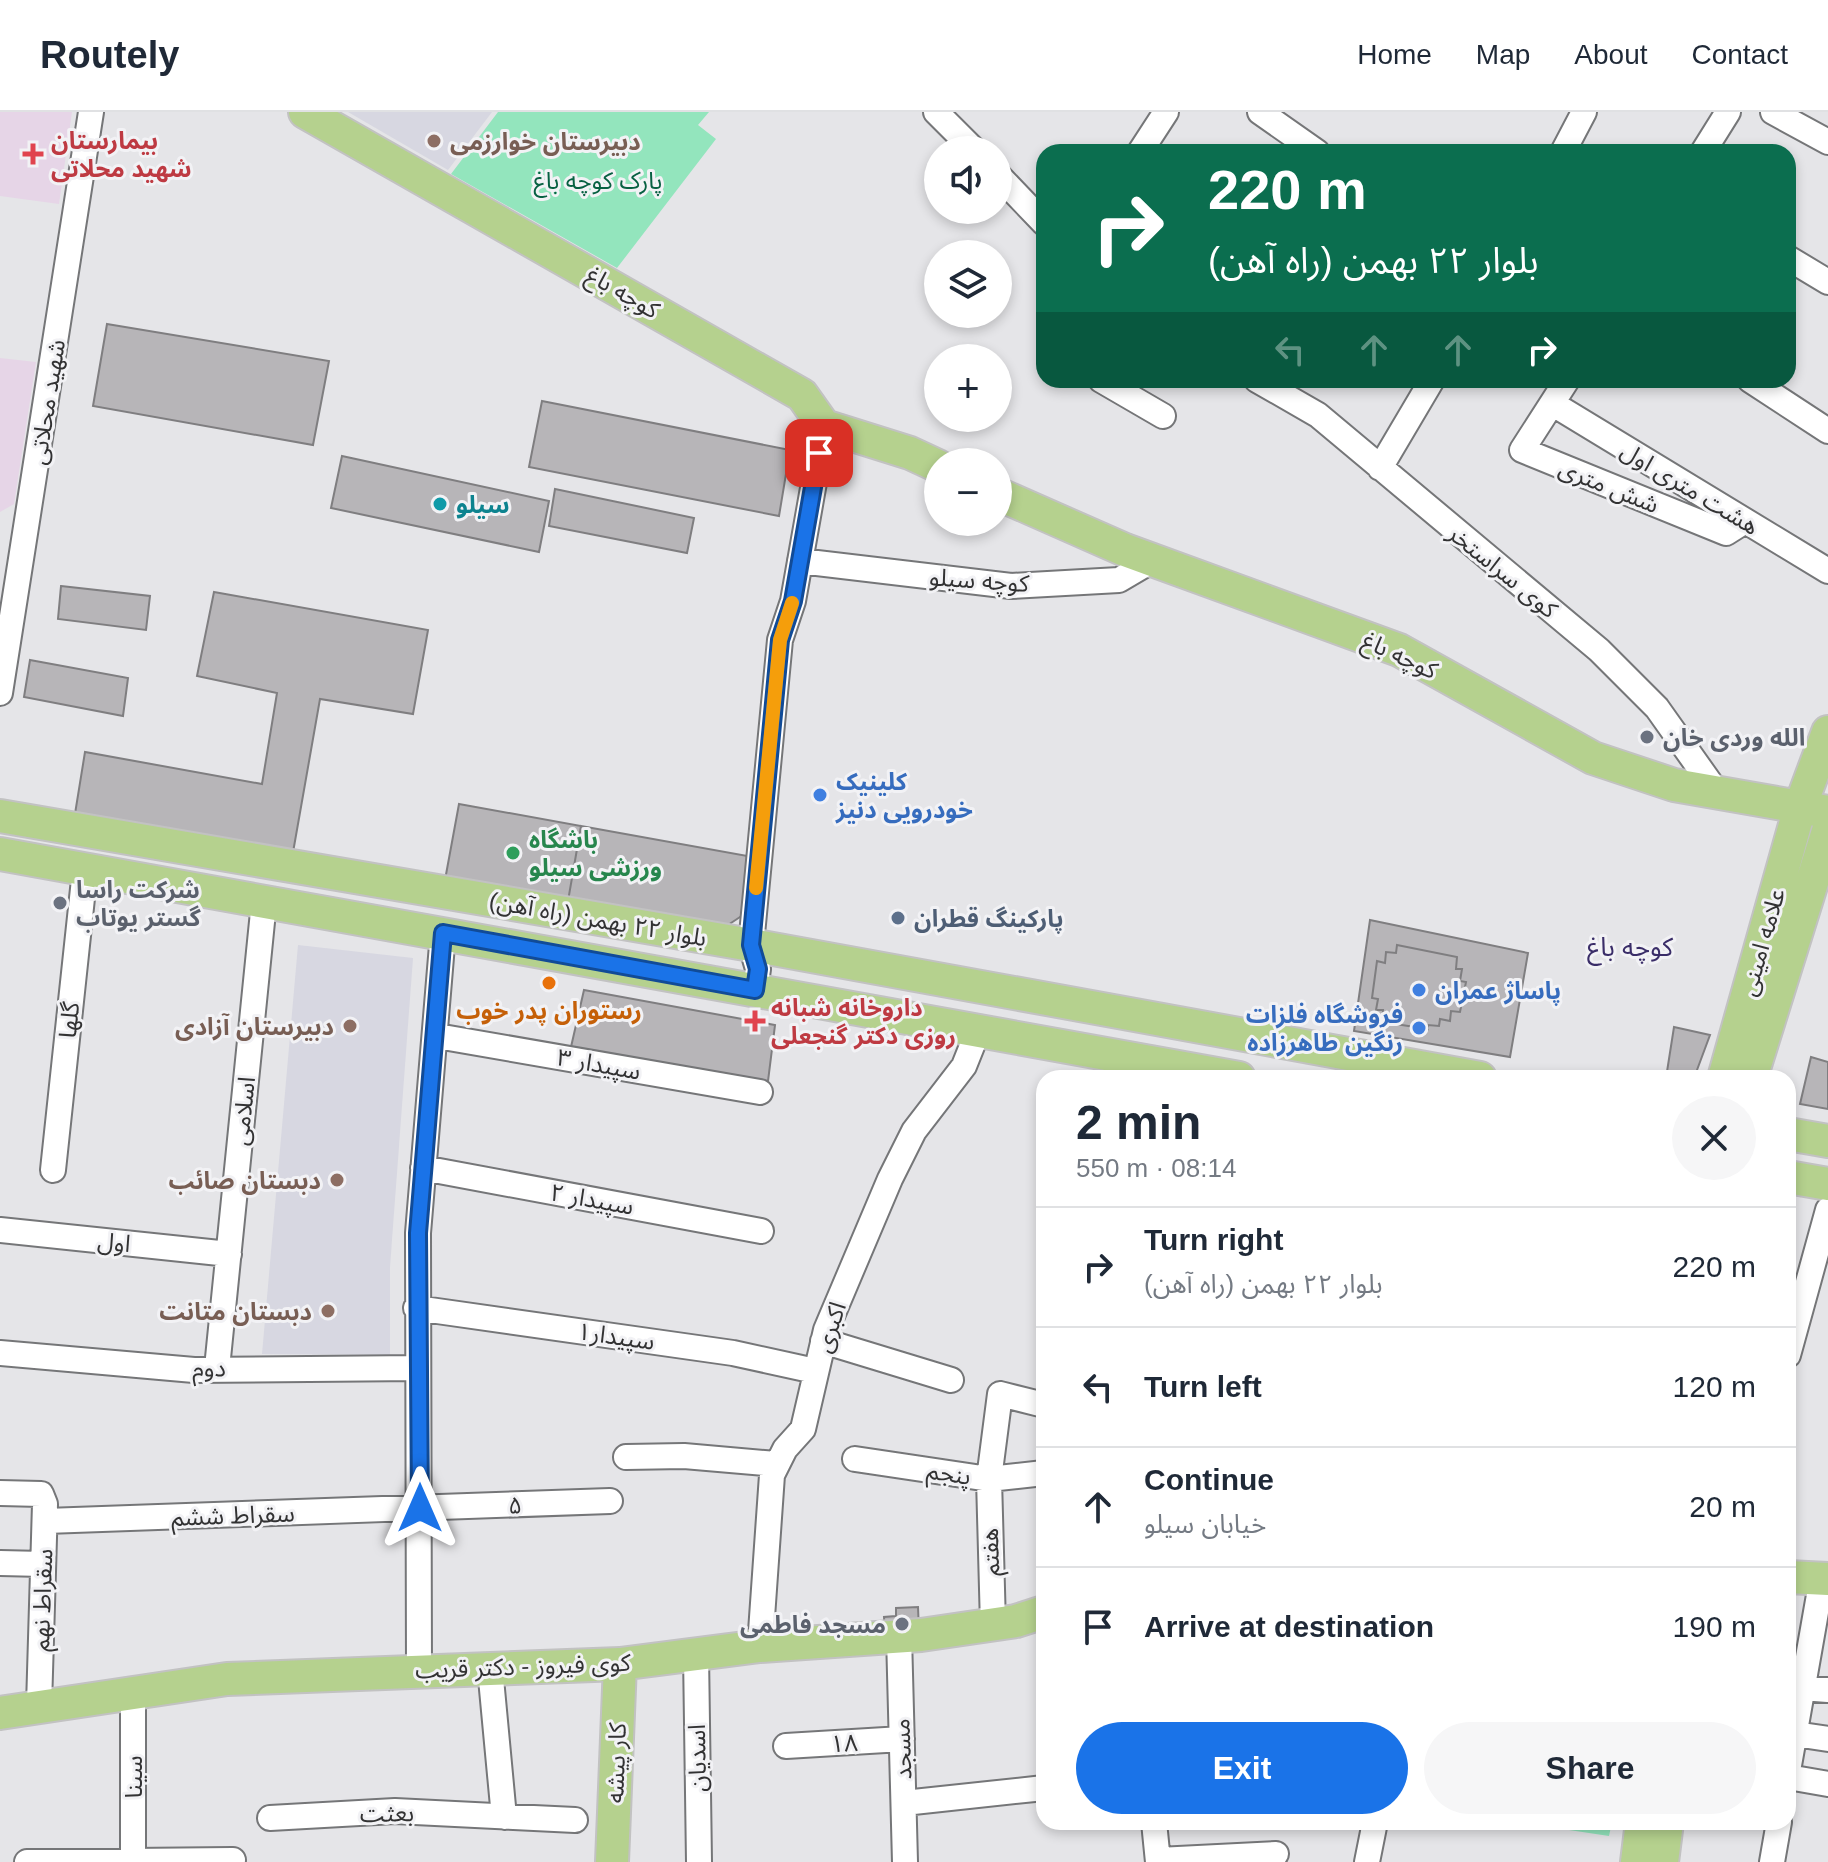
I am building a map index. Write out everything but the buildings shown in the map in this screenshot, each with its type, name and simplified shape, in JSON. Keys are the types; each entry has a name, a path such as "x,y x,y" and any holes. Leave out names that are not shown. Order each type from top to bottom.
{"main road":[{"name":"کوچه باغ","path":"305,112 802,395 824,426"},
{"path":"824,426 924,460"},
{"name":"کوچه باغ","path":"1012,500 1153,560 1399,650 1593,758 1648,778 1718,794 1814,809"},
{"name":"علامه امینی","path":"1727,1070 1814,809 1828,732"},
{"name":"بلوار ۲۲ بهمن (راه آهن)","path":"0,816 751,945 1436,1070"},
{"name":"علامه امینی","path":"1753,1070 1828,831"},
{"name":"بلوار ۲۲ بهمن (راه آهن)","path":"0,854 1195,1070"},
{"path":"1796,1135 1828,1141"},
{"path":"1796,1178 1828,1184"},
{"path":"1796,1577 1825,1578"},
{"name":"کوی فیروز - دکتر قریب","path":"0,1713 227,1679 620,1664 760,1646 899,1636 993,1625 1036,1614"},
{"name":"کار پیشه","path":"612,1862 620,1664"},
{"path":"1637,1862 1641,1830"},
{"path":"1662,1862 1666,1830"}],"street":[{"name":"شهید محلاتی","path":"0,693 91,112"},
{"path":"936,112 960,136"},
{"path":"1145,144 1166,112"},
{"path":"1260,112 1306,144"},
{"path":"1567,144 1584,112"},
{"path":"1708,144 1728,112"},
{"path":"1773,112 1828,142"},
{"path":"1012,190 1036,215"},
{"path":"1796,263 1828,282"},
{"path":"1115,388 1163,416"},
{"name":"کوی سراستخر","path":"1272,388 1318,415 1599,650 1657,708 1718,794"},
{"path":"1380,468 1427,388"},
{"path":"1553,404 1562,388"},
{"path":"1762,388 1828,431"},
{"name":"شش متری","path":"1553,404 1522,450 1726,533 1745,521"},
{"name":"هشت متری اول","path":"1553,404 1828,571"},
{"path":"755,990 758,969 751,945 780,640 793,601 824,426"},
{"name":"کوچه سیلو","path":"800,561 1011,586 1119,580 1153,560"},
{"name":"گلها","path":"53,1170 85,870"},
{"name":"اسلامی","path":"217,1368 264,902"},
{"path":"419,1671 416,1308 423,1168 437,1036 443,933"},
{"name":"اکبری","path":"760,1646 767,1511 776,1464 803,1429 823,1341 890,1179 914,1131 964,1066 978,1031"},
{"name":"سپیدار ۳","path":"437,1036 760,1092"},
{"name":"سپیدار ۲","path":"423,1168 761,1231"},
{"path":"1796,1326 1828,1210"},
{"name":"اول","path":"0,1230 229,1254"},
{"name":"سپیدار۱","path":"416,1308 733,1353 815,1371"},
{"path":"823,1341 951,1380"},
{"name":"دوم","path":"0,1353 194,1370 418,1368"},
{"name":"هفتم","path":"993,1625 989,1479 1000,1394 1036,1403"},
{"path":"626,1457 697,1457 776,1464"},
{"name":"پنجم","path":"855,1459 989,1479 1036,1474"},
{"name":"سقراط نهم","path":"0,1493 41,1494 46,1521 39,1706"},
{"name":"۵","path":"420,1508 610,1501"},
{"name":"سقراط ششم","path":"46,1521 420,1508"},
{"path":"0,1563 43,1564"},
{"path":"1796,1684 1825,1578"},
{"name":"مسجد","path":"899,1636 905,1862"},
{"name":"اسدیان","path":"696,1654 699,1862"},
{"path":"490,1668 504,1817"},
{"path":"1796,1688 1828,1690"},
{"name":"سینا","path":"133,1692 133,1860"},
{"path":"1796,1734 1828,1739"},
{"name":"۱۸","path":"786,1746 902,1739"},
{"path":"1796,1776 1828,1784"},
{"path":"904,1803 1036,1789"},
{"name":"بعثت","path":"270,1818 395,1811 575,1820"},
{"path":"1155,1830 1158,1861 1276,1854"},
{"path":"1367,1862 1373,1830"},
{"path":"1772,1862 1778,1830"},
{"path":"27,1862 233,1860"}],"shaded area":[{"name":"بیمارستان شهید محلاتی","path":"0,112 72,112 59,204 0,196"},
{"name":"دبیرستان خوارزمی","path":"348,112 492,112 448,170"},
{"path":"0,358 36,362 14,504 0,512"},
{"path":"298,945 413,958 390,1267 390,1355 262,1354"}],"green space":[{"name":"پارک کوچه باغ","path":"498,112 709,112 698,125 716,139 617,268 451,174"},
{"path":"1569,1830 1610,1830 1609,1836"}],"slow traffic":[{"path":"756,888 780,640 792,603"}],"place":[{"name":"دبیرستان خوارزمی","path":"434,141"},
{"name":"بیمارستان شهید محلاتی","path":"33,154"},
{"name":"سیلو","path":"440,504"},
{"name":"الله وردی خان","path":"1647,737"},
{"name":"کلینیک خودرویی دنیز","path":"820,795"},
{"name":"باشگاه ورزشی سیلو","path":"513,853"},
{"name":"شرکت راسا گستر یوتاب","path":"60,903"},
{"name":"پارکینگ قطران","path":"898,918"},
{"name":"رستوران پدر خوب","path":"549,983"},
{"name":"پاساژ عمران","path":"1419,990"},
{"name":"داروخانه شبانه روزی دکتر گنجعلی","path":"755,1021"},
{"name":"دبیرستان آزادی","path":"350,1026"},
{"name":"فروشگاه فلزات رنگین طاهرزاده","path":"1419,1028"},
{"name":"دبستان صائب","path":"337,1180"},
{"name":"دبستان متانت","path":"328,1311"},
{"name":"مسجد فاطمی","path":"902,1624"}],"district":[{"name":"کوچه باغ","path":"1630,947"}],"route":[{"path":"420,1508 421,1405 416,1308 418,1233 437,1036 443,933 755,990 758,969 751,945 780,640 793,601 819,453"}]}
